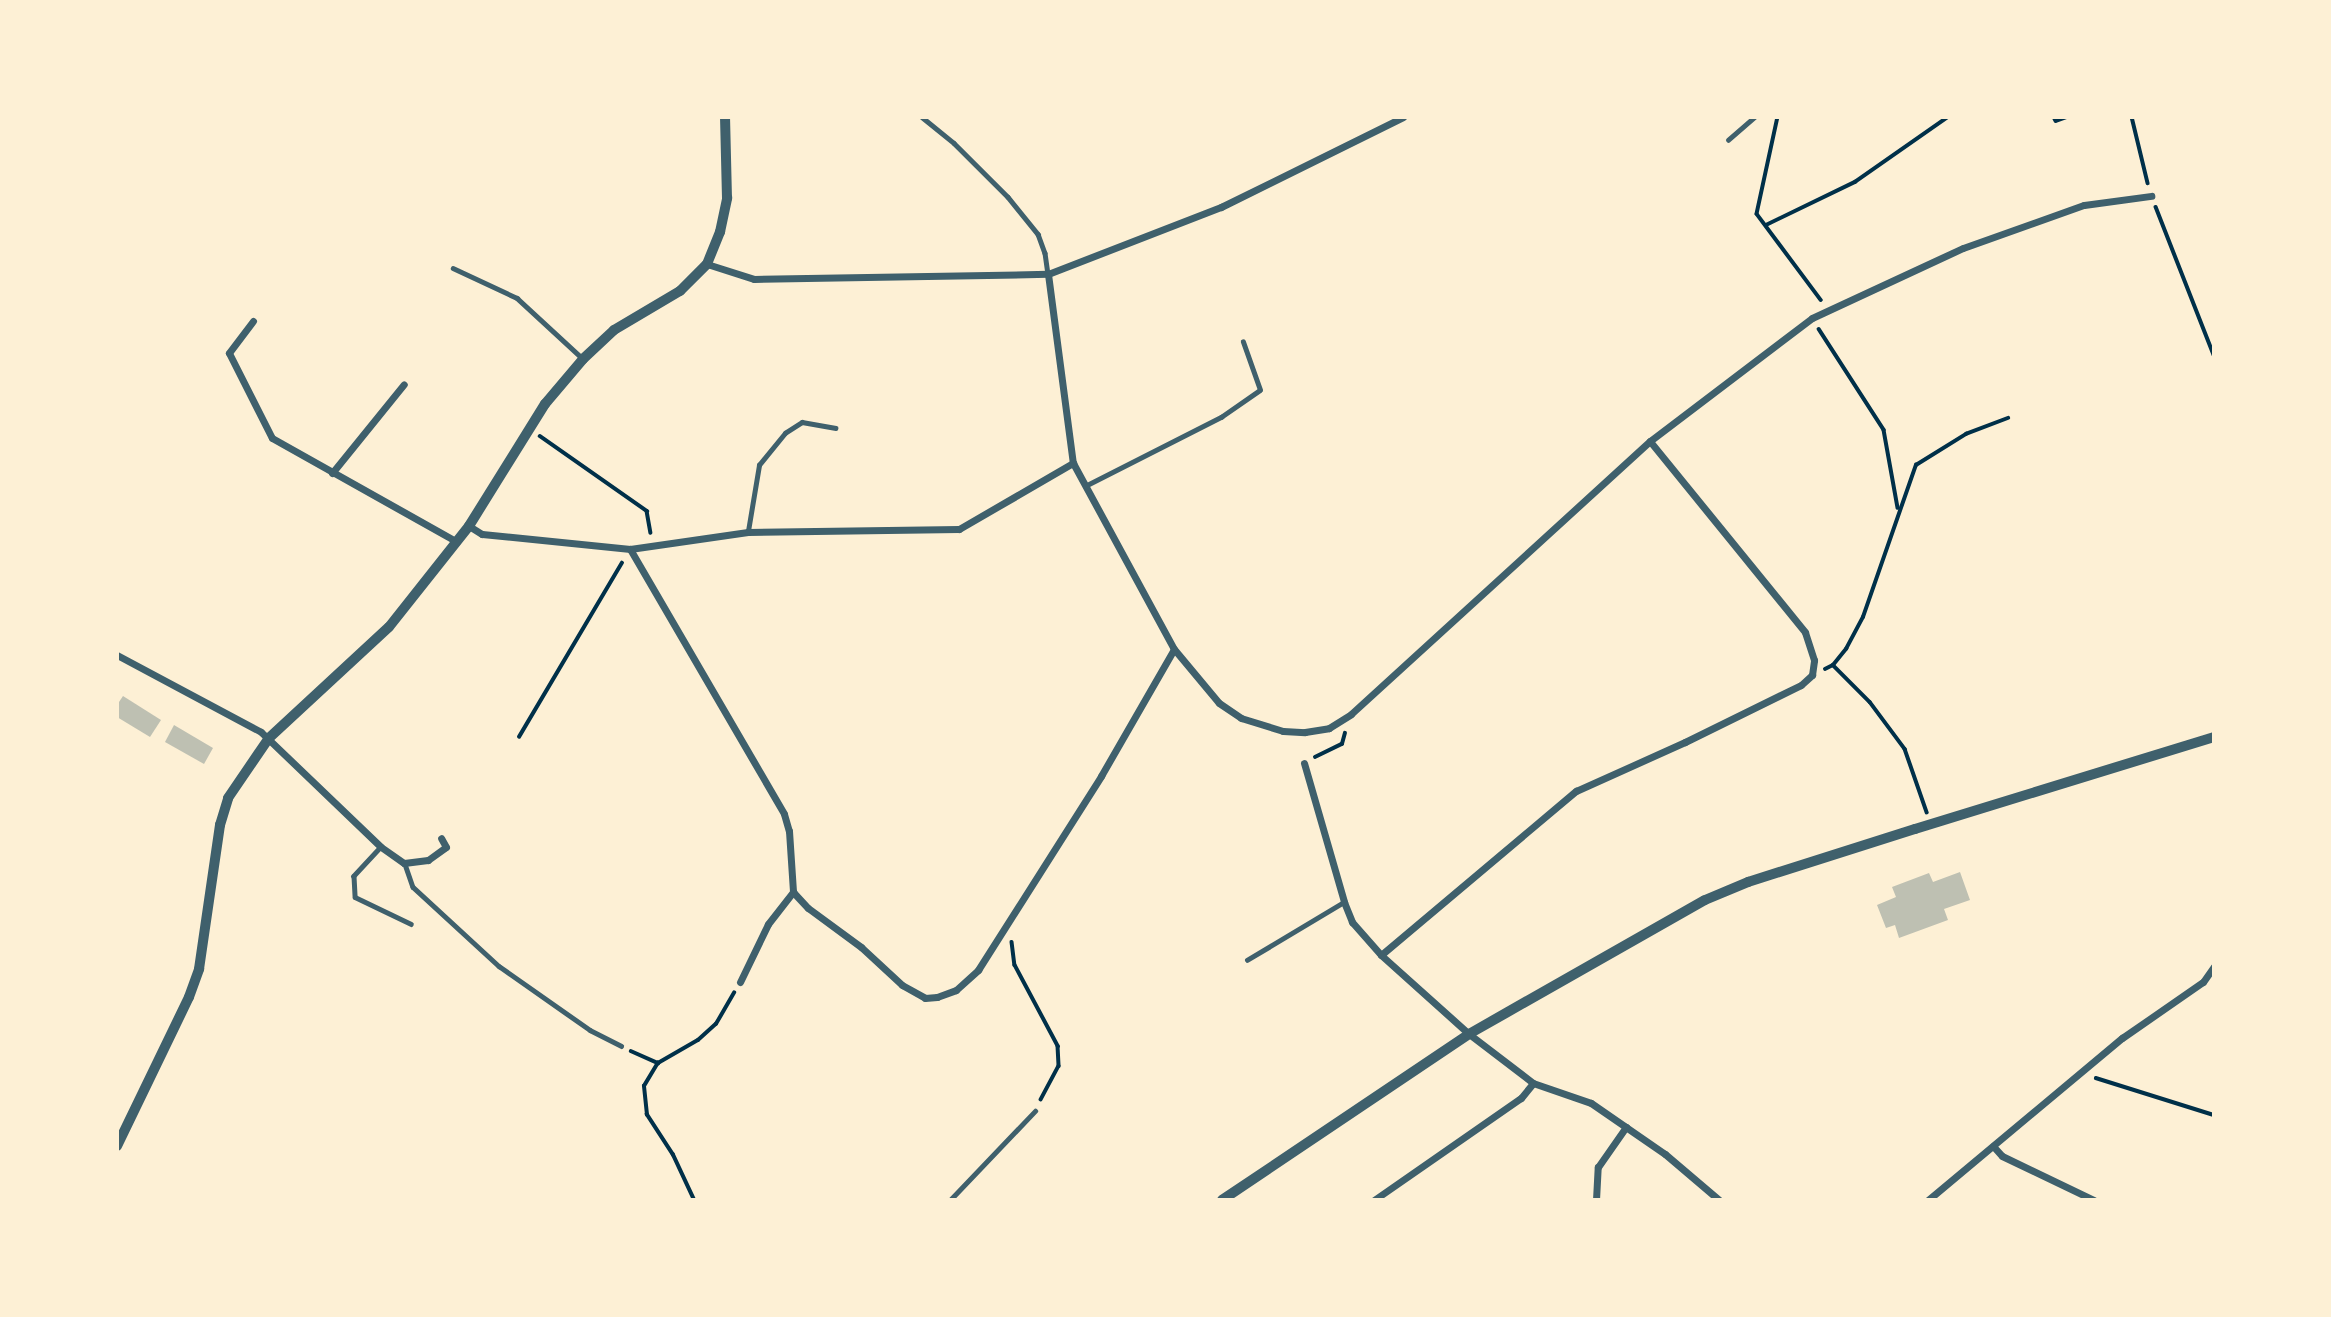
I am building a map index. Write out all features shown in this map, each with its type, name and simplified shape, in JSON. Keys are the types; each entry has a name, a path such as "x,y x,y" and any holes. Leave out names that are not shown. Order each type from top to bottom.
{"street":[{"path":"117,1146 189,997 199,969 220,825 228,797 269,738 389,627 469,526 545,404 583,359 614,330 680,291 707,264 720,232 727,198 725,117"},
{"path":"707,264 754,279 1048,274 1228,204 1403,117"},
{"path":"1048,274 1073,463 1174,649 1219,702 1241,718 1261,726 1304,732 1329,728 1351,714 1650,441 1812,318 1975,244 2084,205 2151,196"},
{"path":"253,321 229,353 272,438 457,542"},
{"path":"332,473 404,384"},
{"path":"1381,955 1576,791 1685,742 1801,685 1812,675 1814,660 1805,632 1650,441"},
{"path":"469,526 482,534 631,549 748,532 959,529 1073,463"},
{"path":"631,549 784,814 789,831 793,892 808,908 861,947 902,985 925,998 945,994 965,983 1010,923 1174,649"},
{"path":"117,655 269,738 381,847 404,863 428,860 446,847 441,838"},
{"path":"1222,1200 1469,1034 1704,900 1748,882 2214,737"},
{"path":"1304,763 1352,922 1381,955 1469,1034 1533,1083 1591,1103 1665,1154 1720,1200"},
{"path":"740,982 768,924 793,892"},
{"path":"1928,1200 2122,1038 2203,982 2214,967"},
{"path":"1374,1200 1521,1098 1533,1083"},
{"path":"1596,1200 1598,1167 1626,1127"},
{"path":"1993,1146 2002,1156 2094,1200"}],"lane":[{"path":"922,117 954,143 1008,197 1038,234 1045,253 1048,274"},
{"path":"1728,140 1754,117"},
{"path":"453,268 517,298 583,359"},
{"path":"1084,486 1221,417 1260,390 1243,342"},
{"path":"748,532 759,465 785,433 802,422 835,428"},
{"path":"381,847 354,876 355,897 411,924"},
{"path":"404,863 413,887 499,967 590,1030 621,1046"},
{"path":"1247,960 1344,902"},
{"path":"950,1200 1035,1111"}],"path":[{"path":"1778,117 1757,214 1828,311"},
{"path":"1766,225 1855,182 1948,117"},
{"path":"2054,117 2056,121 2067,117"},
{"path":"2132,117 2151,196 2214,355"},
{"path":"1812,318 1884,430 1899,510"},
{"path":"1812,675 1833,665 1863,617 1916,465 1966,434 2008,418"},
{"path":"530,428 647,511 653,545"},
{"path":"519,737 631,549"},
{"path":"1833,665 1870,702 1905,749 1931,824"},
{"path":"1304,763 1342,744"},
{"path":"1010,923 1015,965 1058,1046 1059,1066 1035,1111"},
{"path":"694,1200 673,1155 647,1115 644,1086 658,1063 698,1040 716,1024 740,982"},
{"path":"621,1046 658,1063"},
{"path":"2079,1073 2214,1115"}],"building":[{"path":"123,696 161,720 150,737 117,717 117,705"},
{"path":"174,725 213,748 204,764 165,742"},
{"path":"1960,872 1970,900 1944,909 1948,920 1899,938 1895,925 1886,928 1877,905 1896,897 1892,887 1929,873 1933,882"}]}
